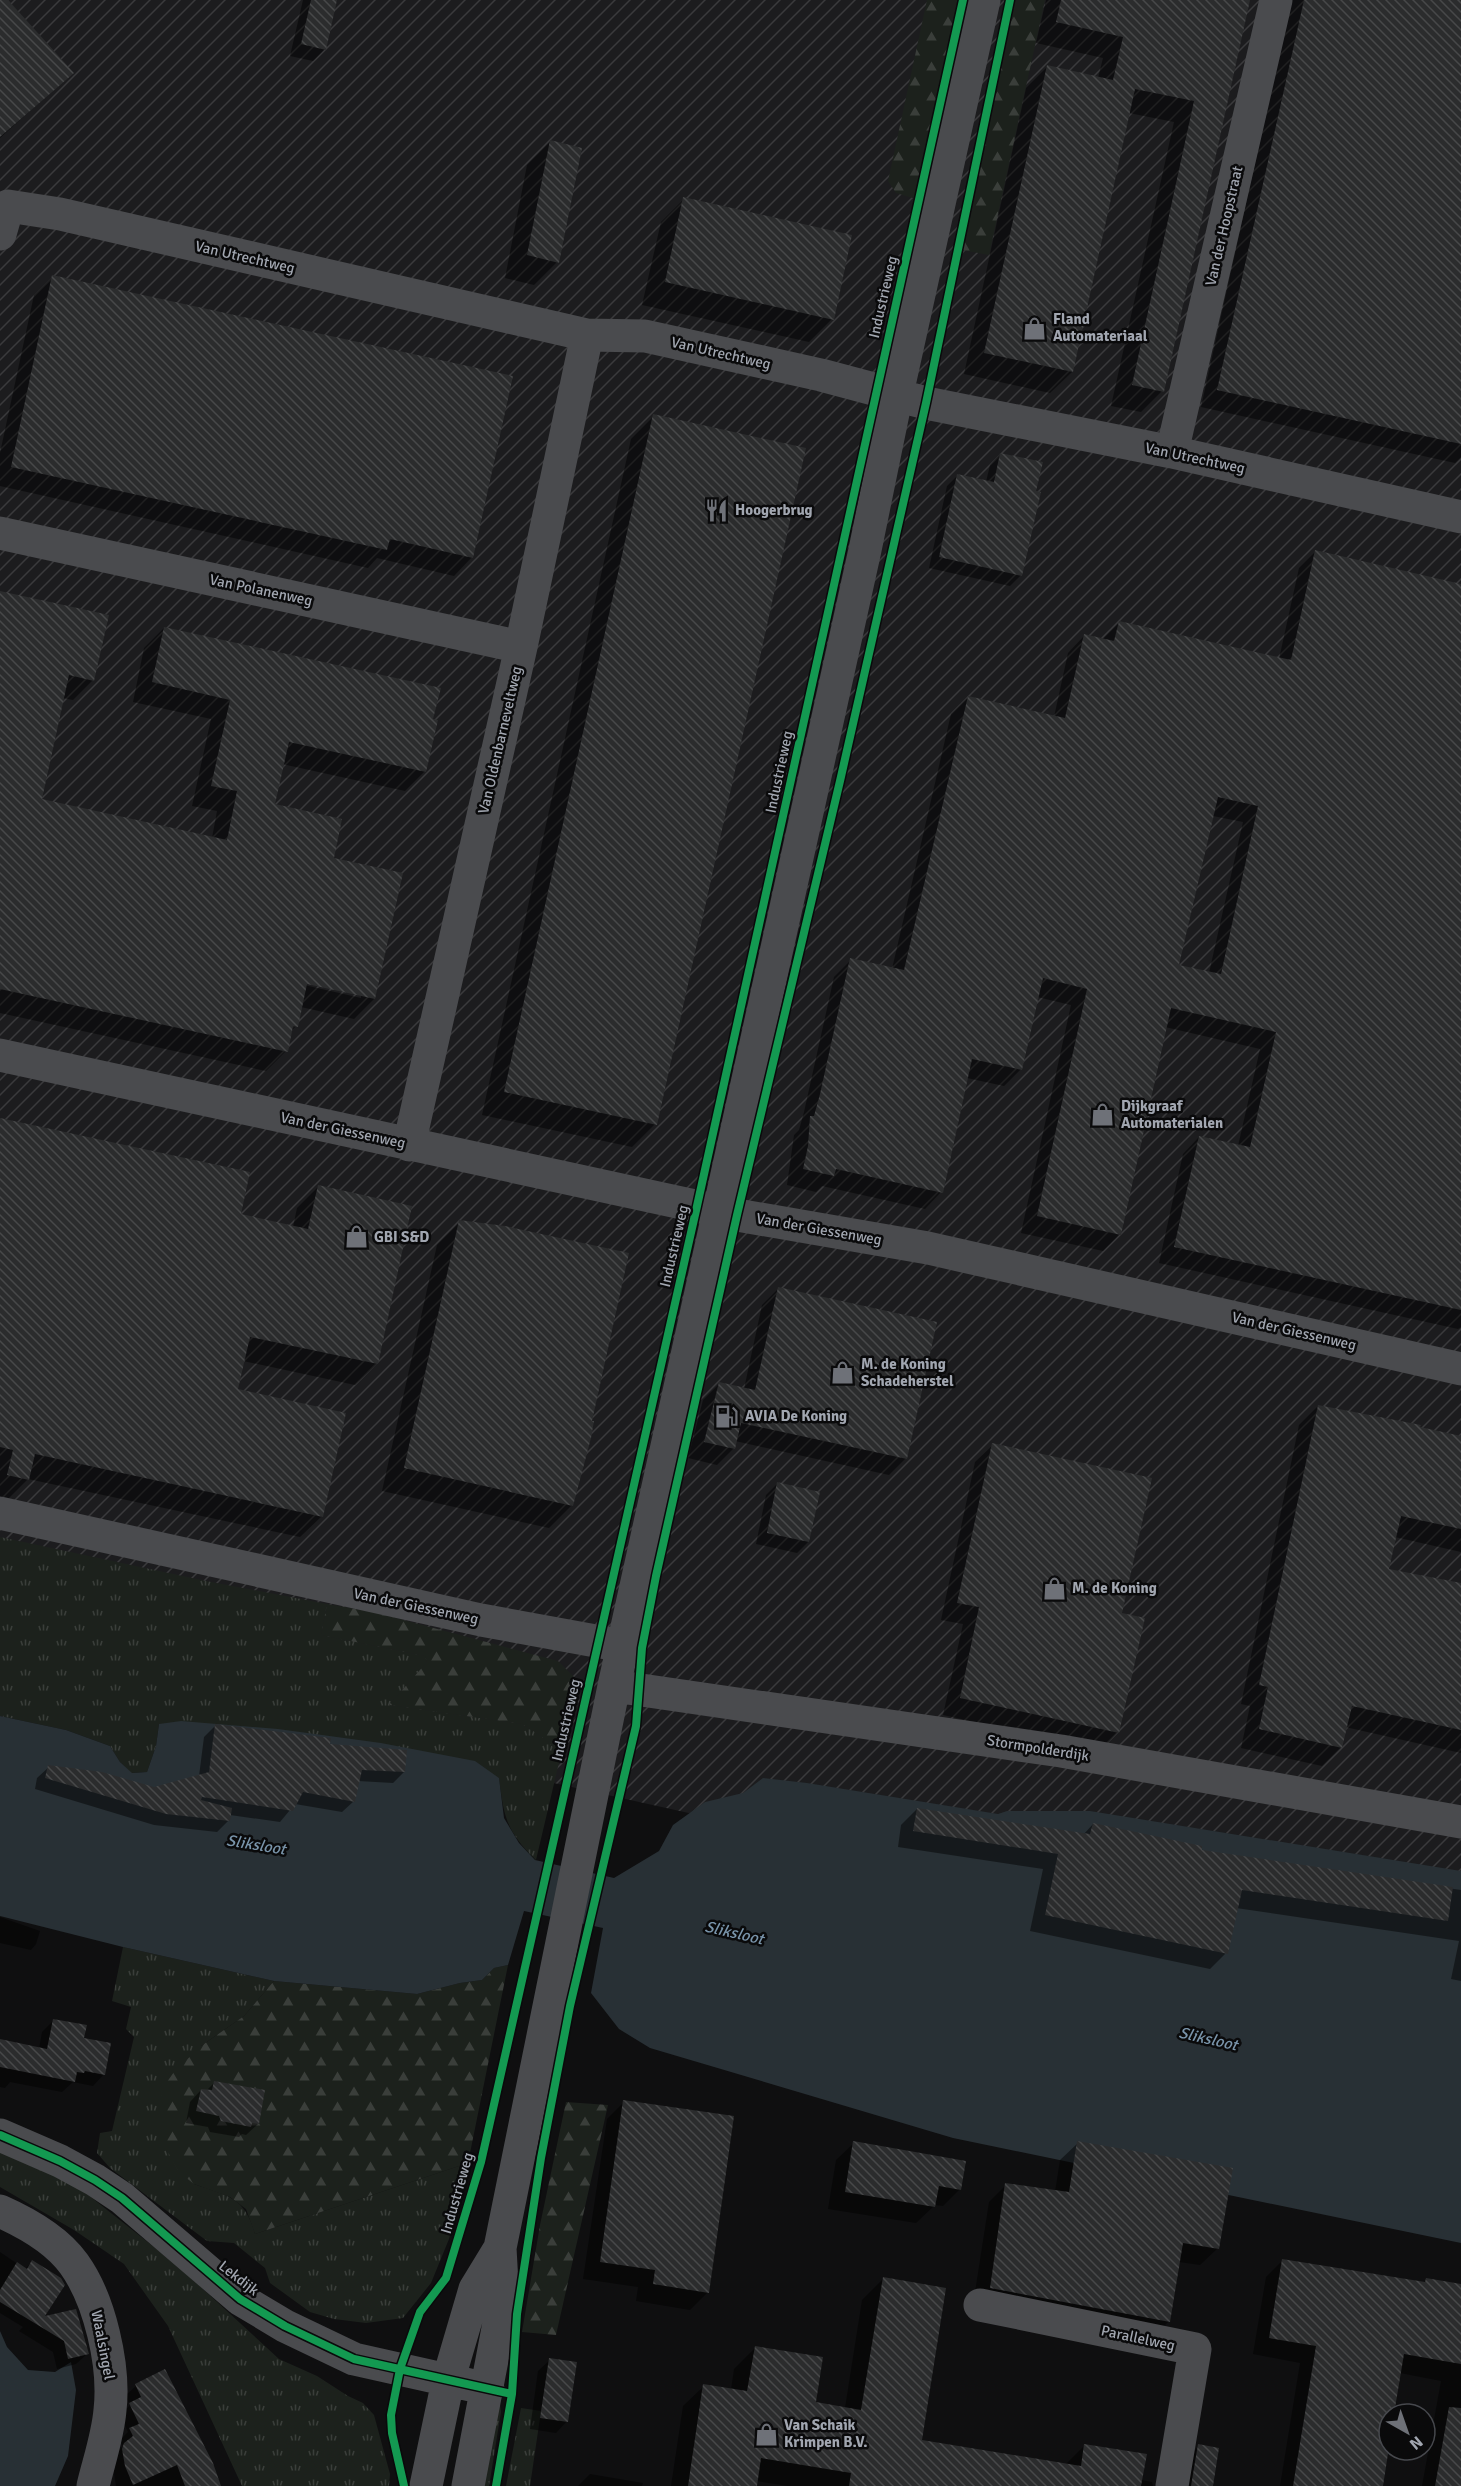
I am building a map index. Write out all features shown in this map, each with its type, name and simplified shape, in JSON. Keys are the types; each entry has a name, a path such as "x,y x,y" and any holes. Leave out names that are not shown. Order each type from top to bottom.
{"street":[{"path":"468,2486 503,2302 500,2248 614,1686 984,0"},
{"name":"Van der Hoopstraat","path":"1172,452 1276,0"},
{"name":"Van Utrechtweg","path":"0,234 8,206 39,211 587,335 645,336 897,394 926,403 1172,452 1461,517"},
{"name":"Van Oldenbarneveltweg","path":"409,1144 521,647 587,335"},
{"name":"Van Polanenweg","path":"0,533 521,647"},
{"name":"Van der Giessenweg","path":"0,1055 718,1210 928,1248 1461,1369"},
{"name":"Van der Giessenweg","path":"0,1513 481,1620 623,1646"},
{"name":"Stormpolderdijk","path":"614,1686 1061,1751 1461,1822"},
{"name":"Lekdijk","path":"0,2135 60,2161 122,2198 240,2299 285,2326 354,2359 488,2389"},
{"name":"Waalsingel","path":"0,2211 48,2238 74,2264 94,2301 112,2380 110,2411 93,2486"},
{"path":"426,2486 448,2381 475,2289 500,2248"},
{"name":"Parallelweg","path":"980,2305 1195,2349 1172,2486"}],"shaded area":[{"path":"0,0 1461,0 1461,2049 1138,1913 392,1747 0,1655"}],"green space":[{"path":"927,0 959,0 916,199 896,193 888,181"},
{"path":"1013,0 1045,0 989,255 957,249"},
{"path":"0,1537 327,1604 321,1635 425,1656 427,1662 389,1705 522,1724 541,1736 561,1754 536,1860 512,1832 505,1813 499,1778 159,1724 156,1746 147,1772 131,1773 120,1762 110,1746 66,1730 0,1716"},
{"path":"327,1604 373,1612 558,1661 575,1678 561,1754 541,1736 522,1724 389,1705 427,1662 425,1656 321,1635"},
{"path":"123,1947 274,1981 244,2016 201,2046 194,2184 234,2200 246,2212 255,2234 468,2163 449,2239 431,2283 403,2318 366,2323 334,2319 310,2312 270,2283 265,2268 234,2243 207,2241 110,2168 97,2153 100,2133 112,2131 134,2037 126,2029 131,2007 112,2001"},
{"path":"508,1965 468,2163 255,2234 246,2209 230,2197 194,2184 179,2172 164,2145 162,2089 174,2072 201,2046 244,2016 274,1981 417,1994 482,1980 494,1968"},
{"path":"566,2102 608,2105 556,2335 522,2332 540,2225"},
{"path":"0,2152 73,2183 178,2266 279,2359 317,2376 363,2403 374,2415 390,2474 389,2486 242,2486 168,2326 124,2264 74,2230 0,2187"},
{"path":"500,2404 501,2412 489,2486 477,2486"},
{"path":"521,2408 541,2411 530,2486 506,2486"}],"water":[{"name":"Sliksloot","path":"0,1716 66,1730 110,1746 120,1762 132,1773 147,1772 156,1746 159,1724 181,1721 278,1729 381,1743 475,1761 499,1778 504,1818 519,1843 535,1860 614,1878 659,1851 673,1825 705,1802 743,1793 763,1778 998,1814 1007,1811 1090,1811 1461,1871 1461,2243 953,2138 650,2048 619,2029 591,1993 603,1928 524,1911 508,1965 494,1968 482,1980 417,1994 274,1981 0,1916"},
{"path":"0,2331 7,2347 28,2370 55,2372 71,2362 76,2390 68,2456 55,2486 0,2486"}],"building":[{"path":"0,0 8,0 74,73 0,137"},
{"path":"311,0 337,0 326,50 301,44"},
{"path":"1061,0 1250,0 1164,392 1132,385 1194,101 1135,89 1073,372 984,353 1047,65 1113,80 1123,37 1056,22"},
{"path":"1304,0 1461,0 1461,444 1217,390"},
{"path":"550,140 582,148 559,263 527,255"},
{"path":"683,197 852,235 834,320 665,282"},
{"path":"52,275 513,376 473,558 390,539 387,550 11,467"},
{"path":"653,414 806,448 657,1125 504,1092"},
{"path":"1000,453 1043,462 1036,491 1041,492 1022,576 939,557 957,474 994,482"},
{"path":"1315,550 1461,584 1461,1310 1174,1247 1199,1136 1250,1147 1276,1032 1171,1008 1121,1235 1037,1216 1087,989 1043,978 1022,1070 972,1059 943,1193 836,1169 834,1176 803,1169 808,1146 810,1116 814,1116 820,1094 850,958 904,970 968,696 1065,718 1084,634 1114,641 1119,621 1291,660","holes":["1218,797 1258,806 1221,974 1179,965"]},
{"path":"0,591 109,615 94,681 69,675 42,799 227,840 237,791 211,786 230,700 152,682 164,627 441,688 433,719 438,720 426,772 289,742 275,804 342,819 334,858 403,873 375,999 307,984 298,1027 293,1026 288,1052 0,989"},
{"path":"0,1118 250,1172 241,1214 308,1229 318,1185 412,1206 378,1364 250,1337 238,1389 346,1413 323,1517 35,1454 29,1480 7,1475 13,1450 0,1447"},
{"path":"459,1220 505,1226 629,1253 592,1421 594,1421 591,1438 573,1506 404,1468"},
{"path":"778,1287 937,1322 907,1459 741,1423 735,1449 704,1442 719,1382 755,1390"},
{"path":"1318,1405 1421,1425 1420,1427 1461,1436 1461,1529 1401,1516 1389,1569 1461,1583 1461,1730 1352,1706 1342,1748 1259,1729 1268,1687 1259,1685"},
{"path":"992,1443 1152,1478 1122,1613 1145,1618 1119,1733 960,1698 979,1607 957,1603"},
{"path":"777,1482 820,1492 809,1542 767,1533"},
{"path":"215,1724 331,1738 330,1744 407,1750 405,1772 362,1770 355,1802 303,1792 293,1811 202,1797 201,1800 232,1808 230,1821 166,1814 45,1778 48,1765 102,1772 154,1787 209,1772"},
{"path":"917,1808 1090,1834 1093,1823 1202,1846 1202,1850 1453,1887 1448,1921 1242,1890 1228,1954 1045,1915 1058,1854 913,1831"},
{"path":"53,2019 87,2025 84,2038 111,2043 105,2075 85,2071 84,2073 77,2072 75,2082 0,2067 0,2039 47,2049"},
{"path":"214,2081 265,2090 259,2124 252,2123 251,2127 221,2121 219,2116 196,2111 201,2089 212,2090"},
{"path":"623,2100 734,2116 709,2293 653,2284 655,2270 600,2262"},
{"path":"853,2141 966,2161 961,2190 939,2186 935,2207 845,2192"},
{"path":"1077,2141 1233,2168 1219,2249 1183,2243 1170,2322 990,2288 1005,2183 1069,2192"},
{"path":"1282,2259 1425,2282 1426,2278 1461,2284 1461,2364 1404,2354 1396,2402 1377,2402 1377,2462 1387,2462 1383,2486 1293,2486 1316,2346 1269,2338"},
{"path":"32,2260 61,2278 65,2285 45,2316 76,2309 89,2354 68,2359 64,2341 0,2302 0,2290 17,2262 27,2269"},
{"path":"883,2277 946,2288 922,2440 1081,2466 1084,2444 1147,2454 1141,2486 849,2486 851,2473 761,2458 757,2486 688,2486 703,2384 747,2391 755,2346 823,2357 816,2402 861,2410"},
{"path":"549,2358 577,2362 568,2422 540,2418"},
{"path":"165,2369 213,2463 221,2486 185,2486 177,2465 133,2485 125,2466 122,2449 124,2443 133,2436 129,2428 139,2424 129,2403 141,2397 135,2384"},
{"path":"1449,2407 1461,2408 1461,2486 1435,2486"},
{"path":"1198,2444 1219,2448 1213,2486 1191,2486"}],"cycle path":[{"name":"Industrieweg","path":"404,2486 392,2433 391,2415 400,2369 420,2312 446,2278 481,2162 697,1206 963,0"},
{"path":"496,2486 512,2394 517,2314 541,2158 570,2006 636,1726 642,1648 656,1576 737,1215 840,781 926,403 1010,0"},
{"path":"0,2135 60,2161 122,2198 240,2299 285,2326 354,2359 512,2394"}],"place":[{"name":"Fland Automateriaal","path":"1035,328"},
{"name":"Hoogerbrug","path":"717,510"},
{"name":"Dijkgraaf Automaterialen","path":"1103,1115"},
{"name":"GBI S&D","path":"356,1237"},
{"name":"M. de Koning Schadeherstel","path":"843,1373"},
{"name":"AVIA De Koning","path":"727,1416"},
{"name":"M. de Koning","path":"1054,1588"},
{"name":"Van Schaik Krimpen B.V.","path":"766,2434"}]}
